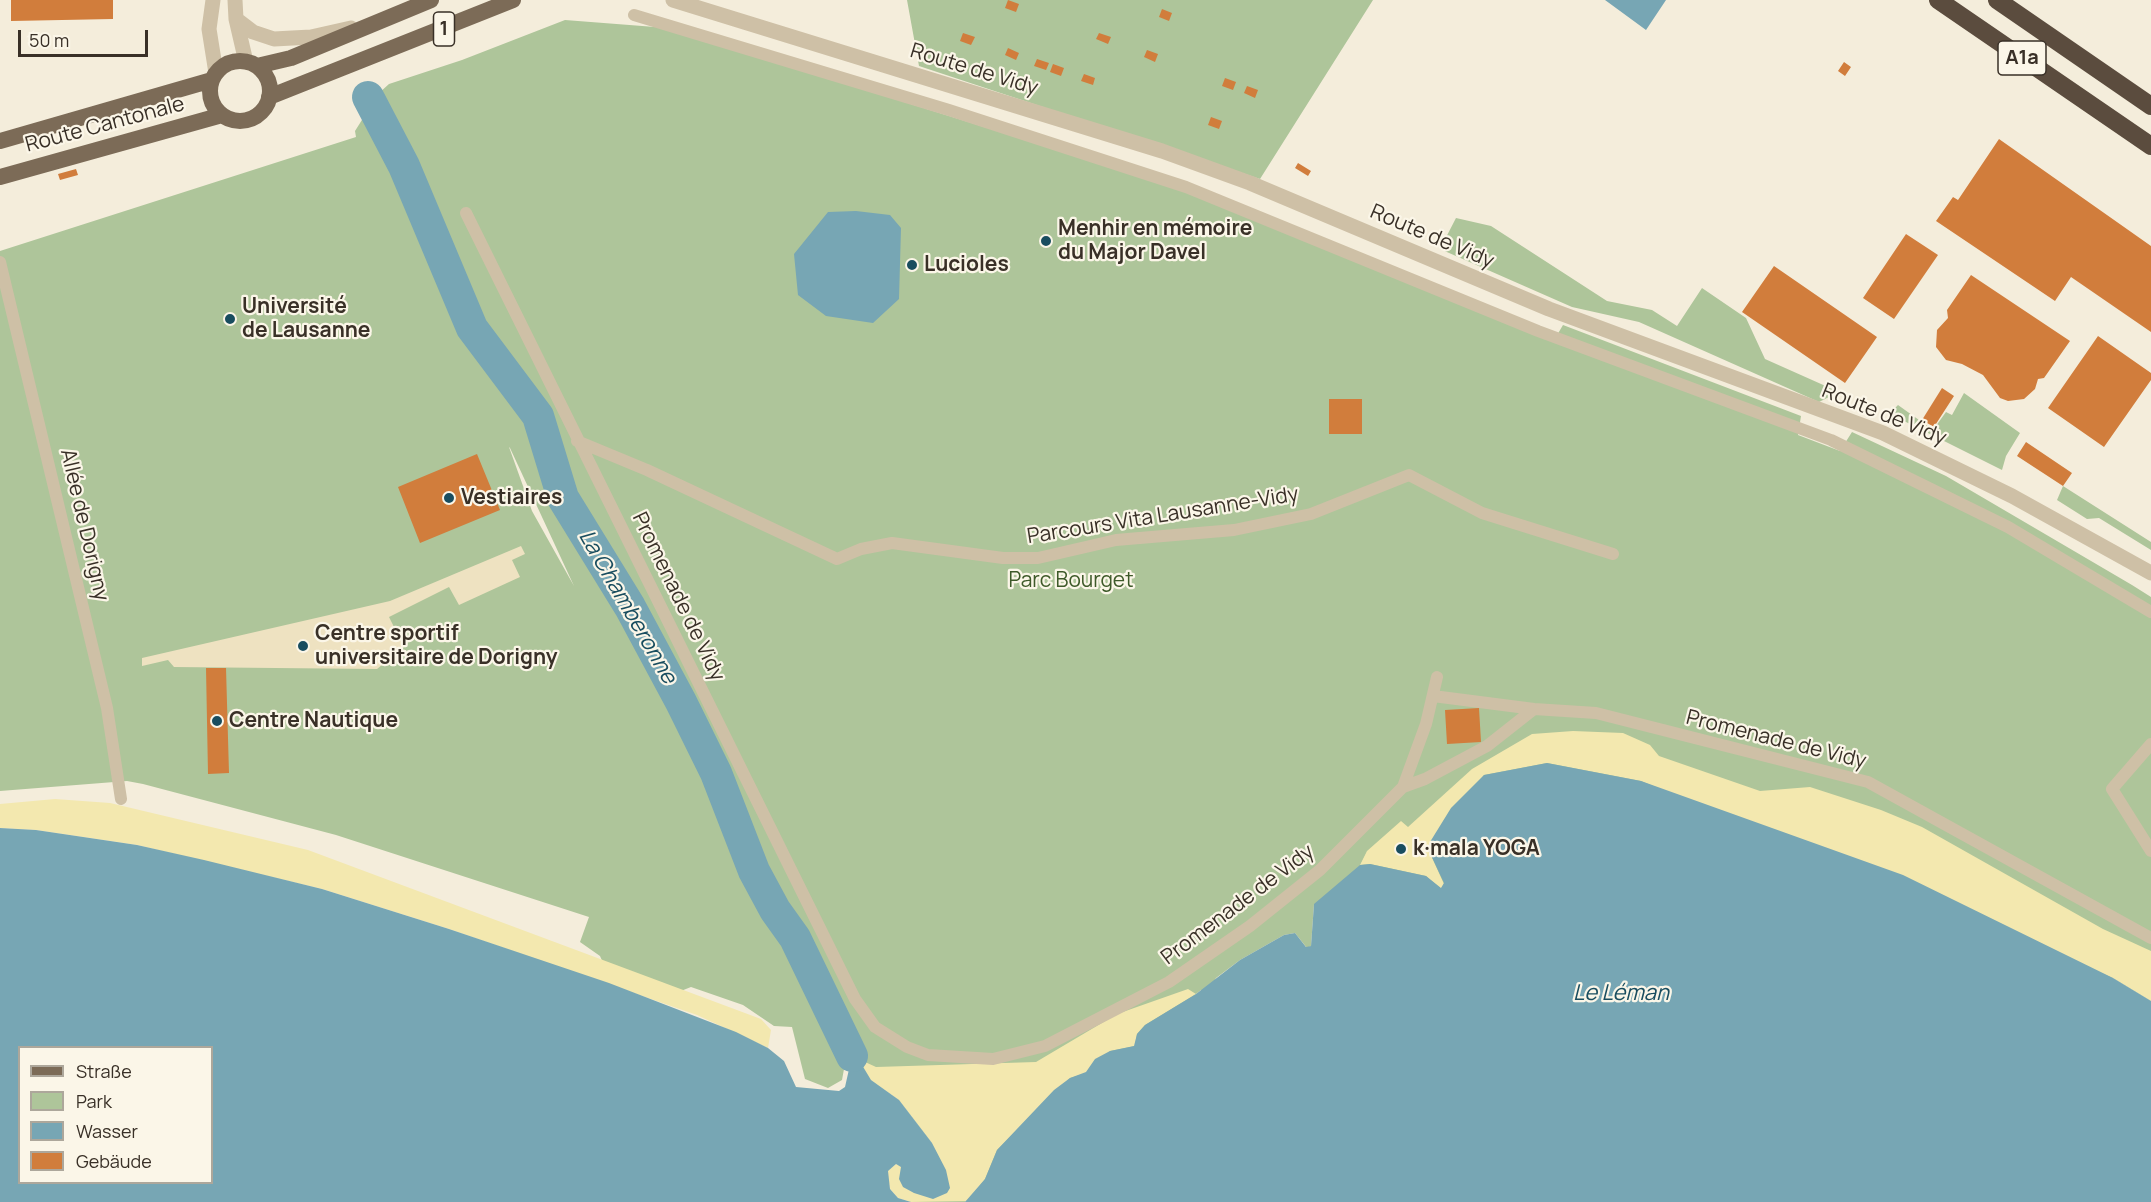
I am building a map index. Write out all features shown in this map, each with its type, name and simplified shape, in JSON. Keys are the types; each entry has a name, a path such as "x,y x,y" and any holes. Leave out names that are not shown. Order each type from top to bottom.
{"highway":[{"name":"A1a","path":"1938,0 2151,146"},
{"name":"A1a","path":"1997,0 2151,106"}],"main road":[{"name":"1","path":"251,64 291,58 431,0"},
{"name":"1","path":"269,97 513,0"},
{"path":"235,62 251,64 269,85 266,106 250,119 231,119 222,115 212,103 214,77 235,62"},
{"name":"Route Cantonale","path":"0,141 169,93 214,77"},
{"name":"Route Cantonale","path":"0,177 222,115"}],"street":[{"path":"213,0 209,29 214,77"},
{"path":"235,0 236,19 251,64"},
{"name":"Route de Vidy","path":"673,0 1162,151 1250,183 1549,309 1883,433 2012,496 2151,573"},
{"path":"634,15 949,110 1186,187 1538,331 1831,440 2008,527 2151,612"},
{"path":"236,19 253,32 284,40 311,37 386,20"},
{"name":"Promenade de Vidy","path":"466,213 855,999 875,1027 907,1047 928,1054 993,1059 1045,1046 1169,982 1250,926 1320,870 1403,787 1426,724 1437,677"},
{"name":"Allée de Dorigny","path":"0,262 107,708 121,799"},
{"name":"Parcours Vita Lausanne-Vidy","path":"578,441 647,470 837,559 861,549 892,543 1003,558 1038,558 1116,540 1234,530 1311,514 1409,475 1482,513 1613,554"},
{"name":"Promenade de Vidy","path":"1433,696 1534,709 1556,708 1596,713 1868,782 2151,938"},
{"name":"Promenade de Vidy","path":"1403,787 1425,779 1487,746 1534,709"},
{"path":"2151,744 2112,789 2151,851"}],"green space":[{"path":"907,0 1373,0 1260,179 919,66"},
{"name":"Parc Bourget","path":"565,20 668,28 1160,182 1553,342 1563,325 1801,416 1798,435 1840,451 1852,432 1946,476 2151,597 2151,1001 2113,978 1314,904 1311,946 1307,948 1295,933 1284,935 1240,960 1216,978 1206,995 1201,990 1196,994 965,1202 911,1202 890,1189 902,1173 932,1143 899,1100 882,1087 859,1060 852,1056 848,1047 842,1080 828,1088 805,1079 792,1027 774,1026 743,1005 691,987 663,998 610,979 600,956 580,942 589,917 336,835 143,784 127,781 0,791 0,251 356,137 355,131 372,104 368,97 379,93 389,84 462,60","holes":["510,448 574,586 532,511"]},
{"path":"1456,218 1491,226 1607,301 1652,310 1677,326 1702,288 1746,318 1765,359 1839,392 1819,402 1639,322 1572,307 1440,249"},
{"path":"1964,393 2020,433 2006,456 2002,470 1894,416 1893,410 1898,405 1933,430 1946,412 1952,415"},
{"path":"2063,486 2151,542 2151,550 2099,518 2087,519 2057,500"}],"sand":[{"path":"1573,731 1623,733 1650,745 1659,756 1760,791 1810,787 1881,810 1922,827 2103,929 2151,951 2151,1001 2113,978 1641,781 1547,763 1484,775 1429,851 1444,884 1441,889 1426,876 1370,864 1360,865 1367,851 1401,821 1408,827 1472,769 1532,734"},
{"path":"55,799 110,803 308,850 761,1019 771,1030 768,1048 697,1015 449,929 322,889 137,845 36,830 0,828 0,804"},
{"path":"1188,989 1196,994 1145,1025 1137,1034 1135,1046 1110,1051 1087,1073 1070,1078 997,1150 985,1179 969,1201 911,1202 898,1198 890,1189 887,1171 896,1164 901,1166 902,1173 932,1143 899,1100 870,1080 859,1060 852,1056 876,1067 1036,1062 1117,1014"}],"shaded area":[{"path":"521,546 525,554 512,560 520,577 459,605 449,587 389,617 404,647 377,669 174,667 168,660 142,666 142,658 390,601"}],"water":[{"path":"1605,0 1666,0 1646,30"},
{"path":"856,211 890,215 901,228 899,299 873,323 826,316 798,295 794,254 828,212"},
{"name":"Le Léman","path":"1547,763 1641,781 1903,875 2113,978 2151,1001 2151,1202 965,1202 985,1179 997,1150 1054,1090 1070,1078 1086,1072 1095,1059 1110,1051 1134,1046 1137,1034 1145,1025 1196,994 1240,960 1284,935 1295,933 1306,947 1311,946 1314,904 1360,865 1370,864 1426,876 1441,888 1444,883 1429,851 1430,842 1451,808 1484,775"},
{"path":"0,828 36,830 137,845 204,860 322,889 449,929 609,983 736,1032 768,1048 784,1061 796,1087 839,1091 845,1087 852,1056 859,1060 871,1080 899,1100 932,1143 946,1170 950,1188 947,1193 933,1199 903,1187 899,1179 901,1167 896,1164 888,1171 890,1189 898,1198 911,1202 0,1202"}],"building":[{"path":"11,0 113,0 113,19 11,21"},
{"path":"1008,0 1019,4 1016,12 1005,8"},
{"path":"1162,9 1172,13 1169,21 1159,17"},
{"path":"963,33 975,37 971,45 960,41"},
{"path":"1099,33 1111,37 1108,44 1096,39"},
{"path":"1008,48 1019,53 1016,60 1005,55"},
{"path":"1147,50 1158,54 1155,62 1144,57"},
{"path":"1037,59 1049,63 1046,70 1034,66"},
{"path":"1844,62 1851,67 1845,76 1838,71"},
{"path":"1053,64 1064,68 1061,76 1050,72"},
{"path":"1084,74 1095,78 1093,85 1081,81"},
{"path":"1225,78 1236,82 1233,90 1222,86"},
{"path":"1247,86 1258,90 1255,98 1244,93"},
{"path":"1211,117 1222,121 1219,129 1208,125"},
{"path":"1999,139 2151,246 2151,332 2071,277 2055,301 1936,221 1953,197 1958,200"},
{"path":"1298,163 1311,171 1308,176 1295,168"},
{"path":"76,169 78,175 60,180 58,174"},
{"path":"1906,234 1938,255 1894,319 1863,298"},
{"path":"1774,266 1877,337 1845,383 1742,312"},
{"path":"1971,275 2070,341 2044,378 2038,379 2035,389 2024,399 2008,401 2000,398 1983,375 1962,364 1946,360 1936,347 1937,330 1948,318 1947,310"},
{"path":"2098,336 2151,373 2151,380 2104,447 2048,408"},
{"path":"1942,388 1954,396 1934,427 1922,420"},
{"path":"1329,399 1362,399 1362,434 1329,434"},
{"path":"2026,442 2072,473 2063,486 2017,456"},
{"name":"Vestiaires","path":"477,454 500,510 420,543 398,487"},
{"name":"Centre Nautique","path":"206,668 226,668 229,773 208,774"},
{"path":"1479,708 1481,742 1447,744 1445,710"}],"waterway":[{"name":"La Chamberonne","path":"368,97 404,166 472,328 538,416 563,498 630,607 681,702 716,773 754,871 775,910 795,938 852,1056"}],"place":[{"name":"Menhir en mémoire du Major Davel","path":"1046,241"},
{"name":"Lucioles","path":"912,265"},
{"name":"Université de Lausanne","path":"230,319"},
{"name":"Vestiaires","path":"449,498"},
{"name":"Centre sportif universitaire de Dorigny","path":"303,646"},
{"name":"Centre Nautique","path":"217,721"},
{"name":"k·mala YOGA","path":"1401,849"}]}
